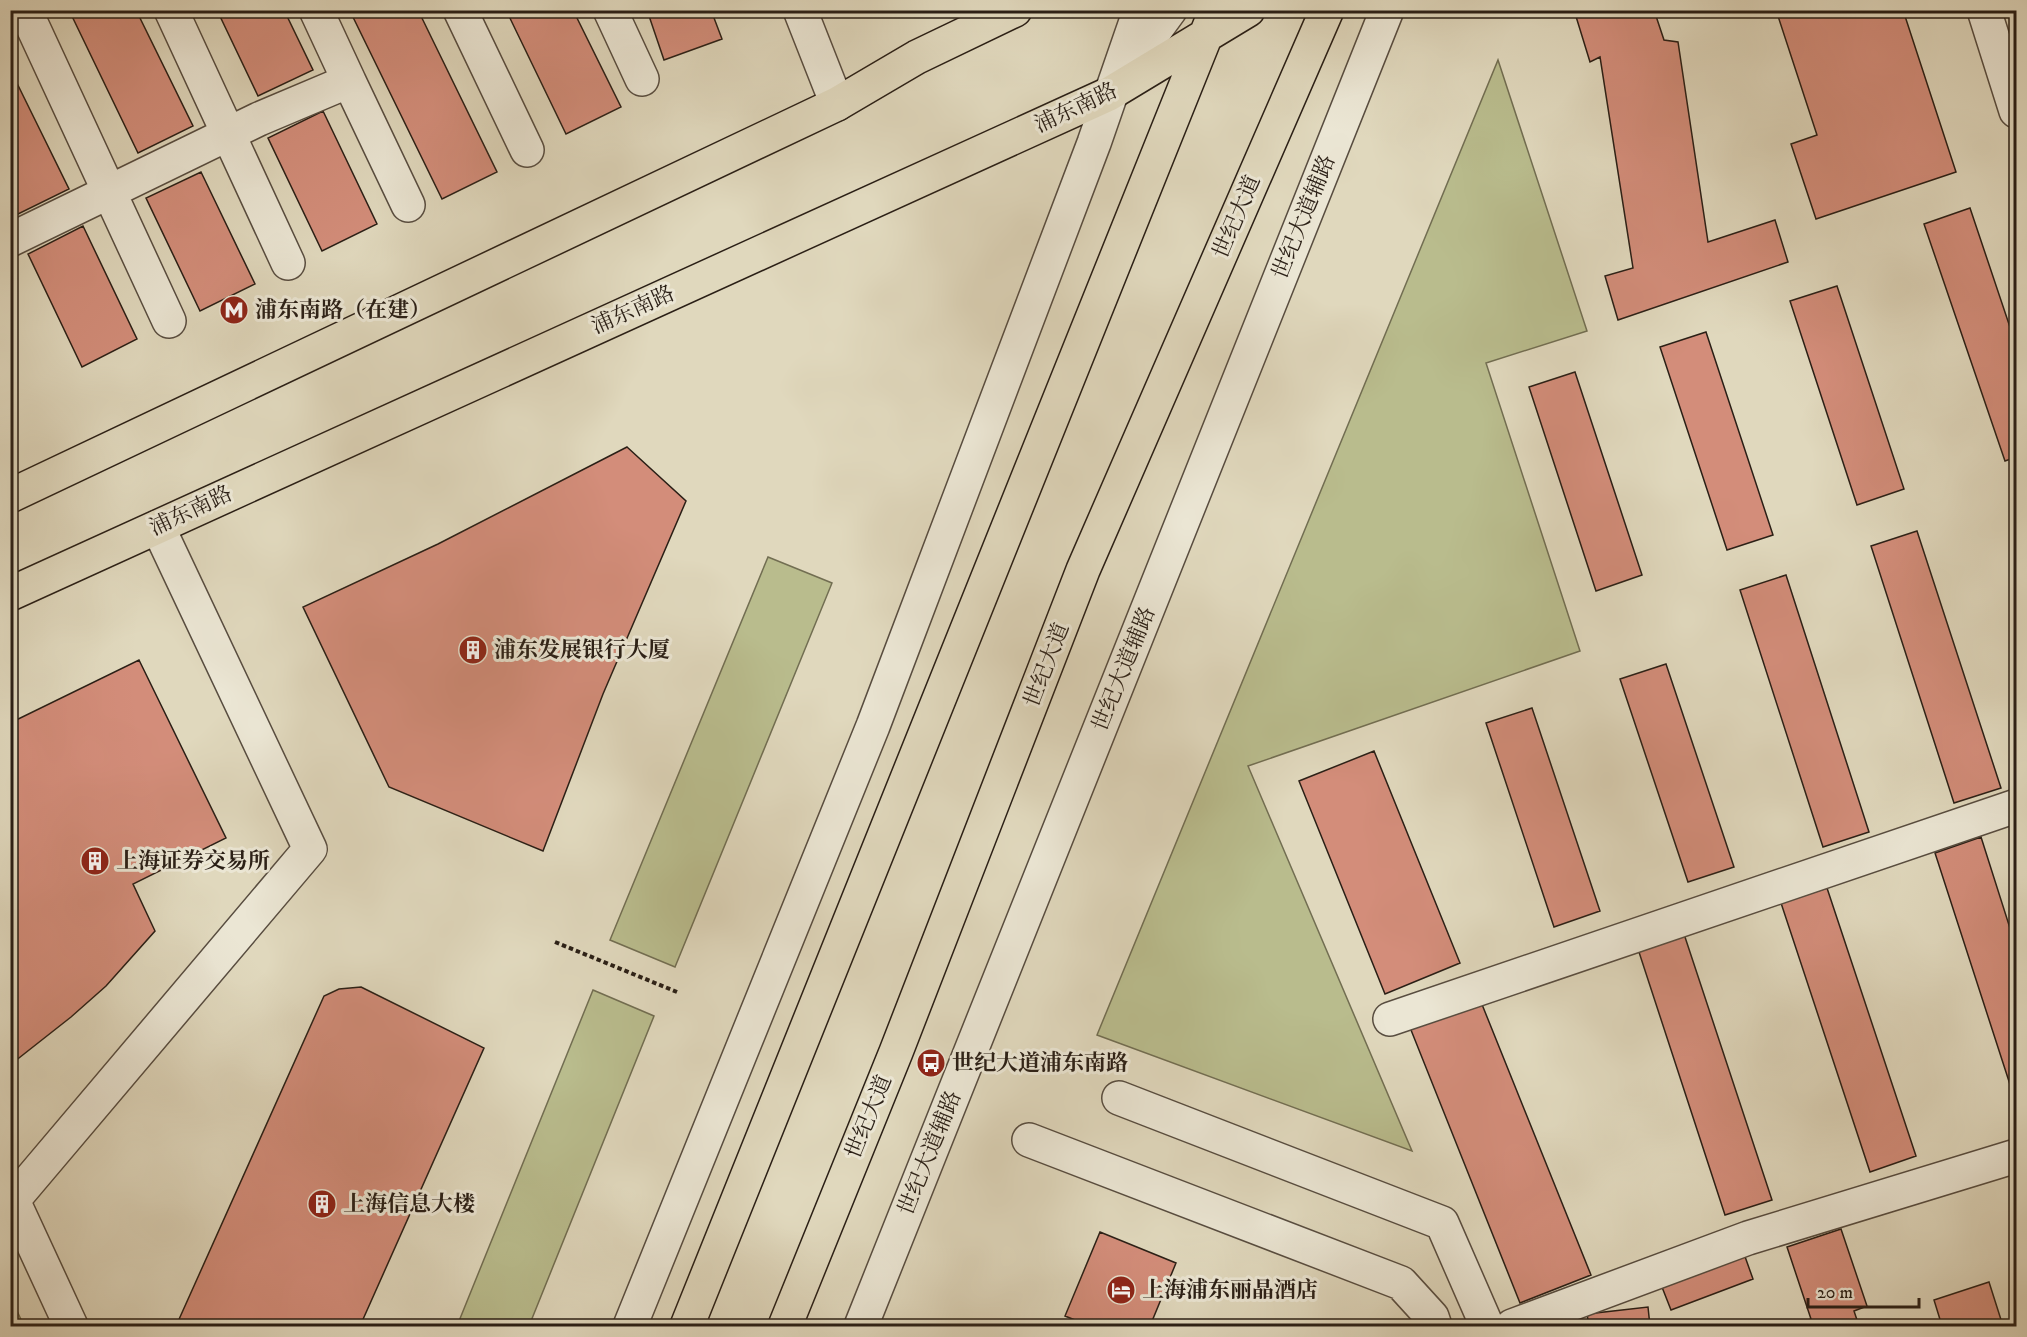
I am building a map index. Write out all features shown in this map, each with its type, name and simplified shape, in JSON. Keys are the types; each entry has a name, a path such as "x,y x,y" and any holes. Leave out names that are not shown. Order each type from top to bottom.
{"main road":[{"path":"10,496 837,104 917,57 1015,10"},
{"name":"浦东南路","path":"10,594 1109,94 1211,23 1248,10"},
{"name":"世纪大道","path":"784,1326 900,1041 1083,570 1327,10"},
{"path":"687,1326 1211,23"}],"street":[{"path":"25,10 169,321"},
{"path":"171,10 288,263"},
{"path":"316,10 408,205"},
{"path":"460,10 527,150"},
{"path":"610,10 642,79"},
{"path":"800,10 837,104"},
{"path":"630,1326 873,726 1094,143 1109,94 1140,10"},
{"path":"1109,94 1170,10"},
{"name":"世纪大道辅路","path":"861,1326 1387,10"},
{"path":"1984,10 2016,111"},
{"path":"10,240 229,134 349,81"},
{"path":"71,1326 12,1196 310,849 158,527"},
{"path":"1390,1019 2016,806"},
{"path":"1119,1098 1442,1223 1486,1326"},
{"path":"1029,1140 1401,1283 1432,1317 1435,1326"},
{"path":"1512,1326 1748,1238 2016,1156"}],"path":[{"path":"555,942 677,992"}],"green space":[{"path":"1498,60 1587,331 1486,363 1580,651 1248,766 1412,1151 1097,1035"},
{"path":"768,557 832,583 675,967 610,940"},
{"path":"593,990 654,1016 529,1326 457,1326"},
{"path":"11,1298 24,1326 11,1326"}],"building":[{"path":"69,10 136,10 193,126 138,153"},
{"path":"217,10 284,10 313,70 258,96"},
{"path":"418,10 497,172 442,199 350,11"},
{"path":"506,10 573,10 621,107 566,134"},
{"path":"647,10 711,10 722,39 664,60"},
{"path":"1574,10 1654,10 1664,40 1678,42 1708,242 1775,220 1788,262 1618,320 1605,276 1633,268 1600,57 1590,62"},
{"path":"1776,10 1903,10 1956,172 1816,219 1791,144 1817,135"},
{"path":"10,69 69,189 14,216 10,209"},
{"path":"323,111 377,224 322,251 268,138"},
{"path":"201,172 255,284 200,311 146,198"},
{"path":"1970,208 2016,345 2016,457 2005,461 1924,224"},
{"path":"83,226 137,339 82,367 28,254"},
{"path":"1837,286 1904,489 1857,505 1790,301"},
{"path":"1706,332 1773,535 1727,550 1660,347"},
{"path":"1575,372 1642,575 1596,591 1529,387"},
{"name":"浦东发展银行大厦","path":"627,447 686,501 603,694 543,851 389,787 303,607 438,544"},
{"path":"1917,531 2001,788 1954,803 1871,546"},
{"path":"1786,575 1869,832 1823,847 1740,590"},
{"name":"上海证券交易所","path":"139,660 226,838 133,884 155,931 106,986 10,1065 10,723"},
{"path":"1666,664 1734,867 1688,882 1620,679"},
{"path":"1532,708 1600,911 1554,927 1486,723"},
{"path":"1374,751 1460,963 1385,994 1299,781"},
{"path":"1981,837 2016,947 2016,1103 1935,853"},
{"path":"1827,888 1916,1156 1870,1172 1781,903"},
{"path":"1683,931 1772,1200 1725,1215 1637,946"},
{"name":"上海信息大楼","path":"361,987 484,1048 360,1326 176,1326 324,996 339,989"},
{"path":"1479,997 1591,1275 1520,1303 1409,1025"},
{"path":"1841,1229 1867,1306 1854,1311 1859,1326 1790,1326 1811,1319 1787,1247"},
{"name":"上海浦东丽晶酒店","path":"1100,1232 1176,1263 1150,1326 1079,1326 1080,1322 1065,1316"},
{"path":"1743,1251 1753,1279 1671,1310 1660,1282"},
{"path":"1989,1282 2003,1326 1942,1326 1934,1300"},
{"path":"1648,1307 1650,1326 1589,1326 1587,1314"}],"place":[{"name":"浦东南路（在建）","path":"234,310"},
{"name":"浦东发展银行大厦","path":"473,650"},
{"name":"上海证券交易所","path":"95,861"},
{"name":"世纪大道浦东南路","path":"931,1063"},
{"name":"上海信息大楼","path":"322,1204"},
{"name":"上海浦东丽晶酒店","path":"1121,1290"}]}
